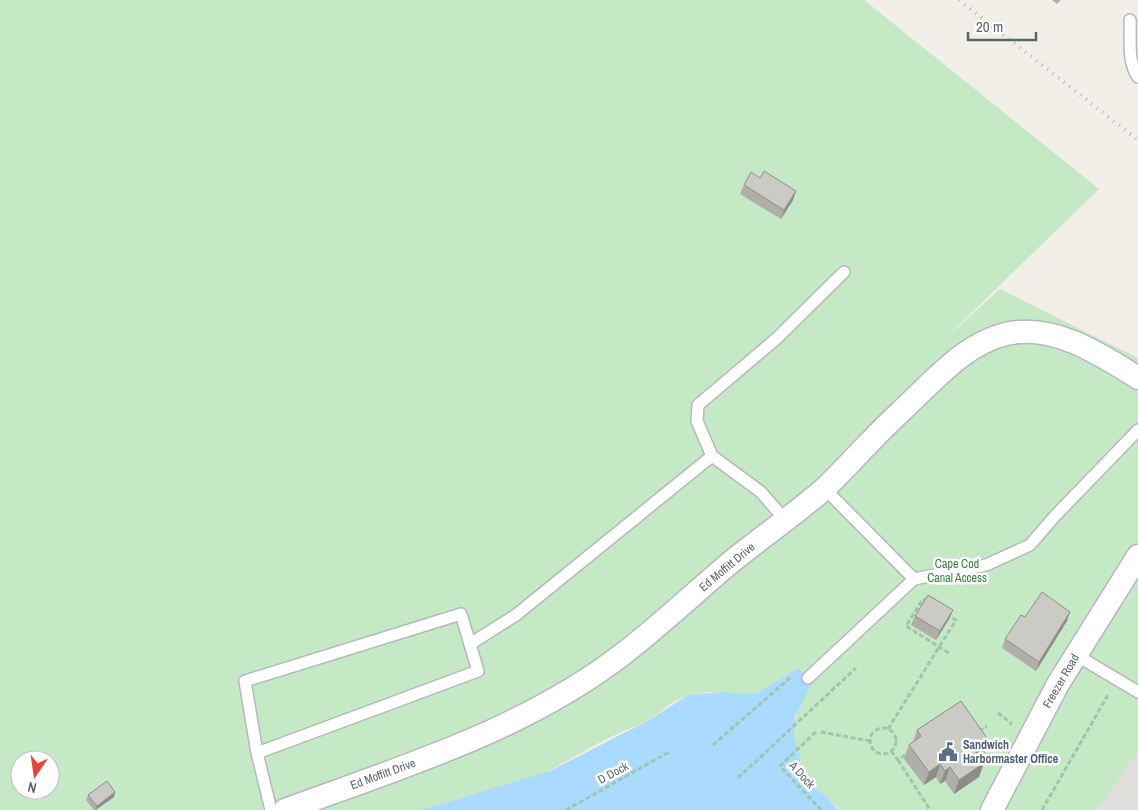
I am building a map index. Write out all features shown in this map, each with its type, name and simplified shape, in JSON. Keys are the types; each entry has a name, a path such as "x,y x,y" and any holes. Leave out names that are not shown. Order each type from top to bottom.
{"street":[{"name":"Ed Moffitt Drive","path":"285,810 443,752 522,718 576,686 622,655 725,567 824,488 958,358 988,341 1006,334 1047,334 1067,339 1109,359 1138,378"},
{"name":"Freezer Road","path":"992,810 1058,684 1138,556"}],"lane":[{"path":"1130,20 1132,62 1138,77"},
{"path":"785,520 761,492 712,456 697,421 698,405 776,339 844,272"},
{"path":"808,678 914,579 986,565 1030,545 1054,517 1138,430"},
{"path":"470,644 516,615 712,456"},
{"path":"824,488 914,579"},
{"path":"257,753 478,671 461,614 245,681 257,753 271,810"},
{"path":"1076,655 1138,692"}],"path":[{"path":"931,604 923,599 906,626 949,652"},
{"path":"888,729 956,620 940,610"},
{"path":"738,778 856,668"},
{"path":"713,745 794,674"},
{"path":"1042,810 1116,680"},
{"path":"998,713 1011,723 1007,730"},
{"path":"971,736 987,726"},
{"path":"888,729 893,732 896,744 891,752 887,754 878,753 872,748 870,741 872,736 877,730 888,729"},
{"name":"A Dock","path":"816,732 780,766 822,810"},
{"path":"821,732 870,741"},
{"path":"898,760 915,748"},
{"name":"D Dock","path":"566,810 669,752"},
{"path":"891,752 930,810"}],"shaded area":[{"path":"1138,750 1138,810 1099,810 1101,803"}],"green space":[{"name":"Cape Cod Canal Access","path":"0,0 864,0 1099,189 940,343 1000,289 1138,358 1138,751 1097,810 839,810 813,785 799,757 794,735 795,724 801,704 813,682 798,668 757,693 707,692 683,697 670,704 651,719 604,740 531,781 428,810 0,810"}],"water":[{"path":"798,668 813,682 795,716 794,737 801,763 815,789 825,795 838,810 422,810 550,771 651,719 688,695 723,692 757,693"}],"building":[{"path":"764,171 796,191 784,210 744,185 751,172 760,178"},
{"path":"1042,592 1070,612 1039,662 1005,639 1021,615 1025,617"},
{"path":"928,595 953,610 940,631 915,616"},
{"name":"Sandwich Harbormaster Office","path":"961,701 989,741 975,751 984,763 959,780 950,767 945,771 940,764 929,772 909,745 921,736 917,730"},
{"path":"107,781 115,792 97,806 88,795"}],"railway":[{"path":"959,0 1138,140"}],"place":[{"name":"Sandwich Harbormaster Office","path":"948,752"}]}
